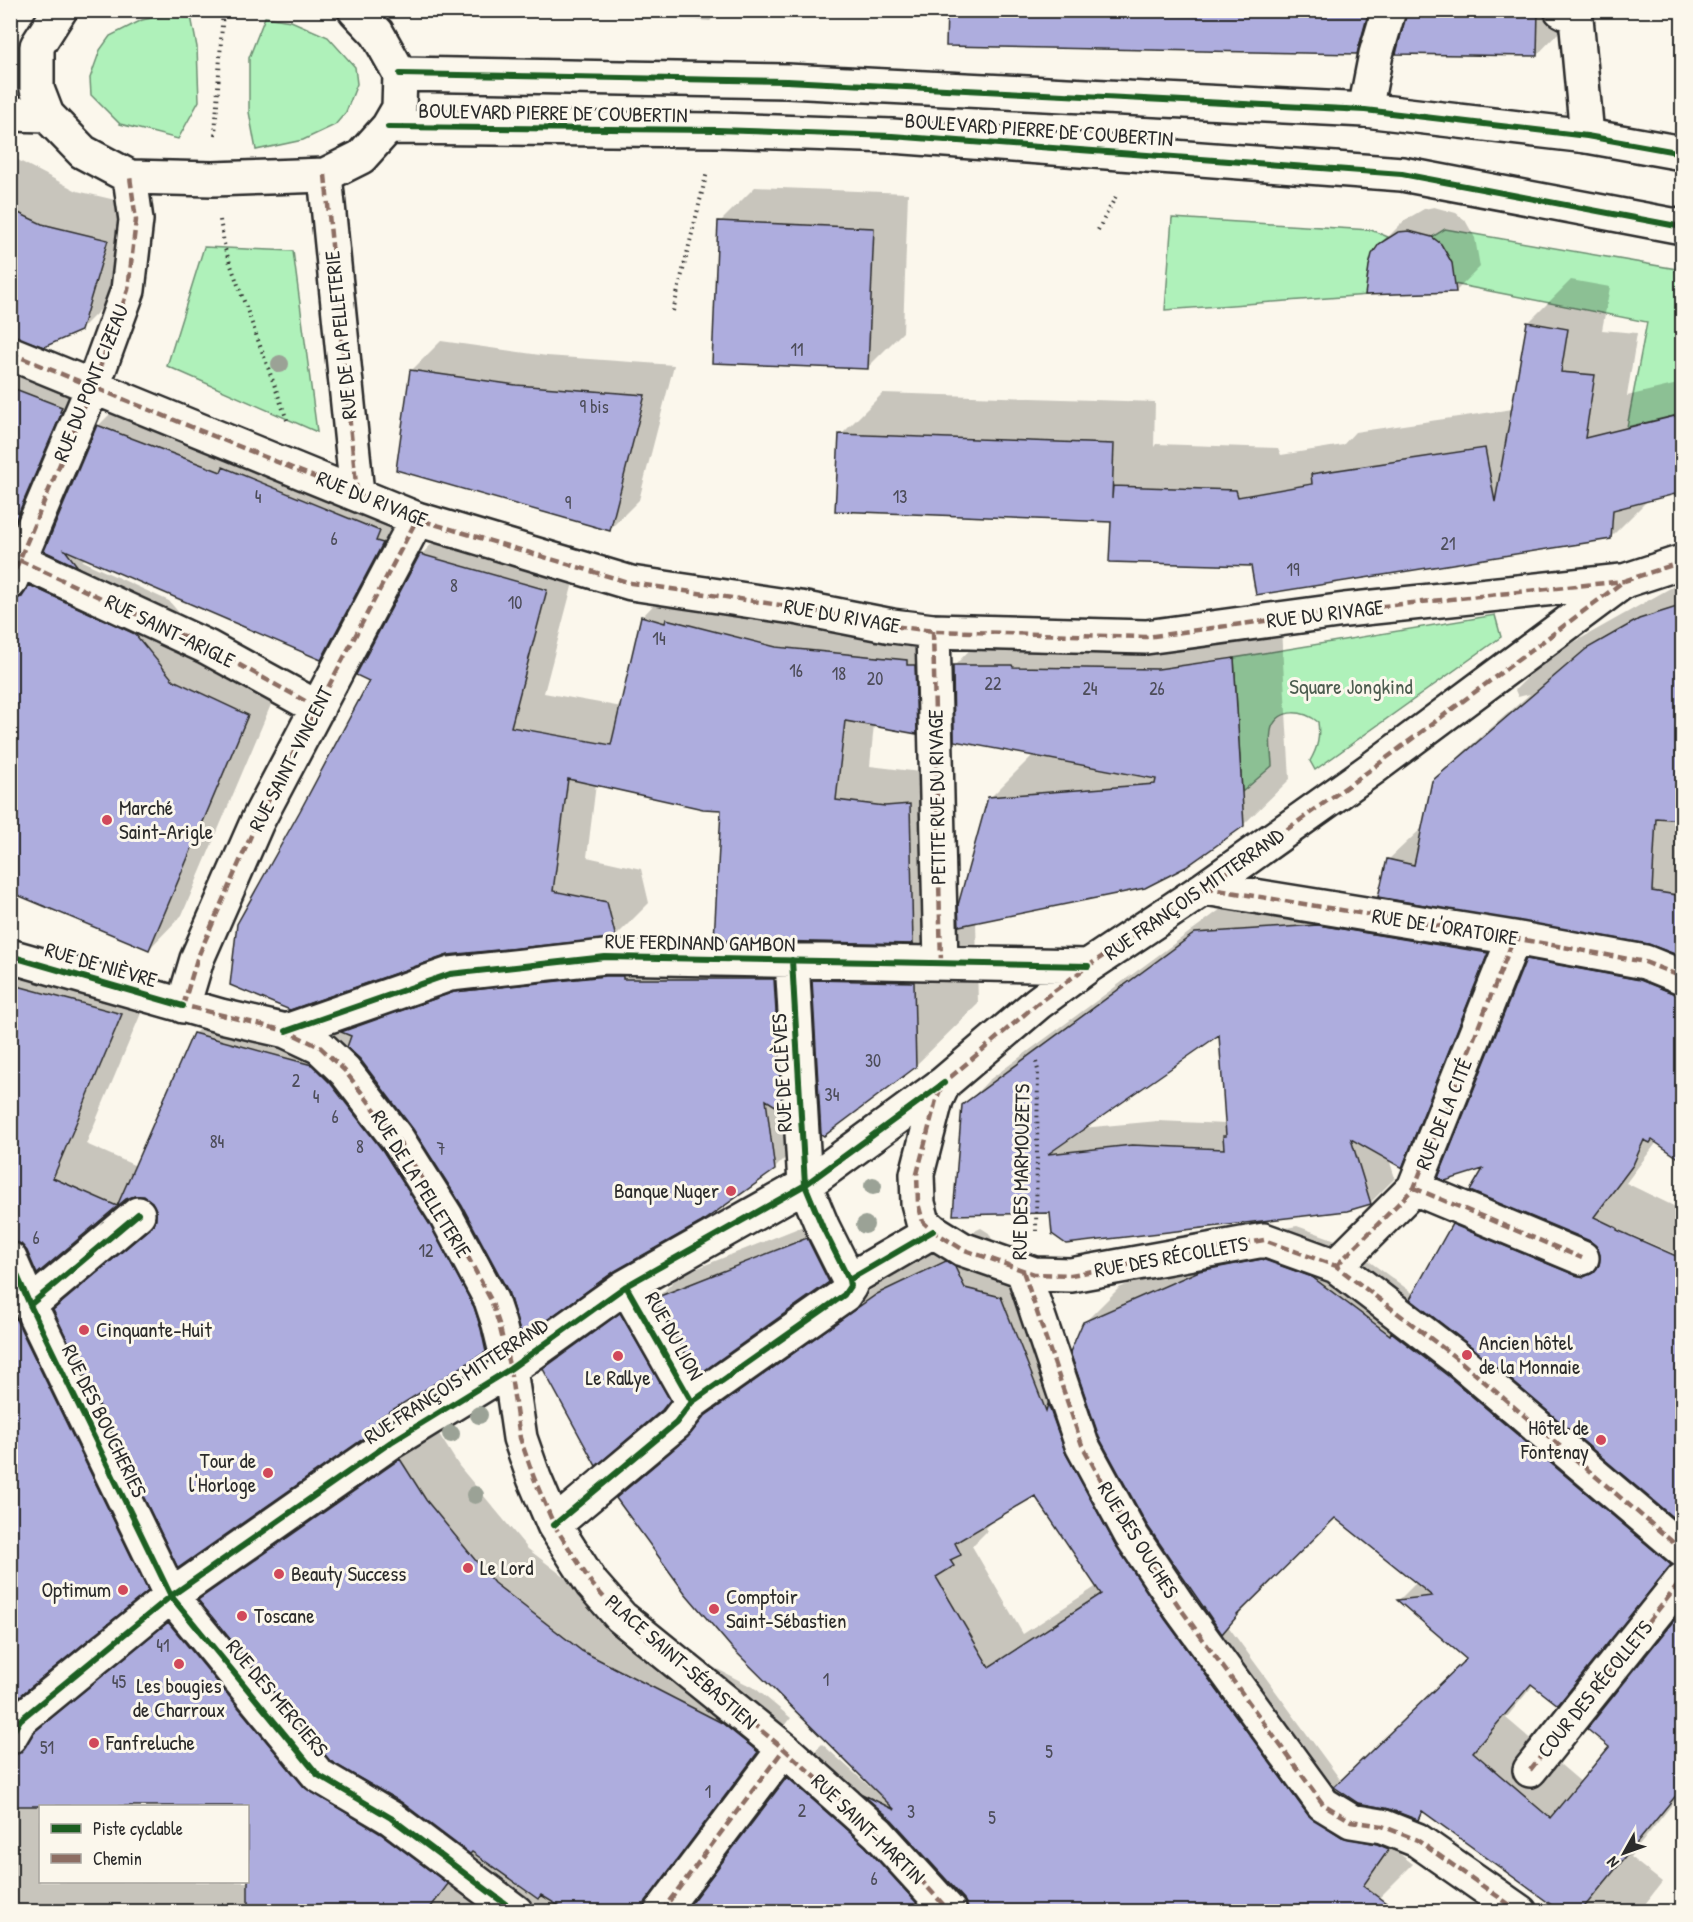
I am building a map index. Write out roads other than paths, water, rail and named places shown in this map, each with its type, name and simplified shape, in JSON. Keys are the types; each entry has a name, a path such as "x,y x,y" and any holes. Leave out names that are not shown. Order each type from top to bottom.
{"street":[{"path":"60,10 24,45 47,115 83,152 130,177 213,179 325,175 362,157 388,128 399,108 400,74 377,33 355,10"},
{"path":"1365,110 1376,54 1389,10"},
{"path":"1561,10 1576,18 1587,136"},
{"name":"BOULEVARD PIERRE DE COUBERTIN","path":"400,74 788,81 1365,110 1587,136 1683,153"},
{"path":"10,114 47,115"},
{"name":"BOULEVARD PIERRE DE COUBERTIN","path":"388,128 717,130 892,135 1402,174 1683,228"},
{"name":"RUE DE LA PELLETERIE","path":"325,175 357,494"},
{"name":"RUE DU PONT CIZEAU","path":"15,571 93,386 128,290 136,220 130,177"},
{"name":"RUE DU RIVAGE","path":"10,353 417,519 631,583 800,608 933,632 1146,638 1345,610 1624,581"},
{"name":"RUE SAINT-VINCENT","path":"183,1006 196,959 257,822 417,519"},
{"name":"RUE FRANÇOIS MITTERRAND","path":"10,1737 20,1720 171,1596 392,1442 510,1369 626,1286 805,1185 944,1083 1038,1003 1088,966 1205,888 1373,768 1624,581 1683,562"},
{"name":"RUE SAINT-ARIGLE","path":"15,571 91,593 207,646 318,708"},
{"name":"PETITE RUE DU RIVAGE","path":"933,632 941,963"},
{"name":"RUE DE L'ORATOIRE","path":"1205,888 1514,938 1645,962 1683,977"},
{"name":"RUE DE LA CITÉ","path":"1336,1266 1414,1188 1514,938"},
{"name":"RUE DE NIÈVRE","path":"10,956 183,1006"},
{"name":"RUE FERDINAND GAMBON","path":"286,1031 450,974 605,957 1088,966"},
{"name":"RUE DE CLÈVES","path":"792,960 805,1185 849,1280"},
{"name":"RUE DE LA PELLETERIE","path":"183,1006 286,1031 320,1047 345,1071 398,1140 446,1216 491,1300 510,1369"},
{"path":"944,1083 936,1100 917,1174 918,1203 924,1222 933,1231 962,1249 1029,1273"},
{"path":"1414,1188 1582,1258"},
{"path":"30,1305 138,1214"},
{"path":"554,1525 676,1423 692,1402 843,1295 850,1286 849,1280 933,1231"},
{"name":"RUE DES RÉCOLLETS","path":"1029,1273 1071,1275 1264,1240 1336,1266 1460,1361 1683,1550"},
{"name":"RUE DES BOUCHERIES","path":"10,1259 171,1596"},
{"name":"RUE DES OUCHES","path":"1029,1273 1082,1445 1131,1535 1187,1617 1323,1804 1351,1821 1382,1826 1417,1840 1520,1911"},
{"name":"RUE DU LION","path":"626,1286 692,1402"},
{"name":"PLACE SAINT-SÉBASTIEN","path":"510,1369 520,1438 554,1525 592,1584 621,1617 784,1749"},
{"name":"COUR DES RÉCOLLETS","path":"1530,1770 1683,1580"},
{"name":"RUE DES MERCIERS","path":"171,1596 318,1774 391,1818 516,1911"},
{"path":"661,1911 784,1749"},
{"name":"RUE SAINT-MARTIN","path":"784,1749 878,1833 950,1911"}],"place":[{"name":"Marché Saint-Arigle","path":"107,820"},
{"name":"Banque Nuger","path":"731,1191"},
{"name":"Cinquante-Huit","path":"84,1330"},
{"name":"Ancien hôtel de la Monnaie","path":"1467,1355"},
{"name":"Le Rallye","path":"618,1356"},
{"name":"Hôtel de Fontenay","path":"1601,1440"},
{"name":"Tour de l'Horloge","path":"268,1473"},
{"name":"Le Lord","path":"468,1568"},
{"name":"Beauty Success","path":"279,1574"},
{"name":"Optimum","path":"123,1590"},
{"name":"Comptoir Saint-Sébastien","path":"714,1609"},
{"name":"Toscane","path":"242,1616"},
{"name":"Les bougies de Charroux","path":"179,1664"},
{"name":"Fanfreluche","path":"94,1743"}],"park label":[{"name":"Square Jongkind","path":"1351,687"}]}
